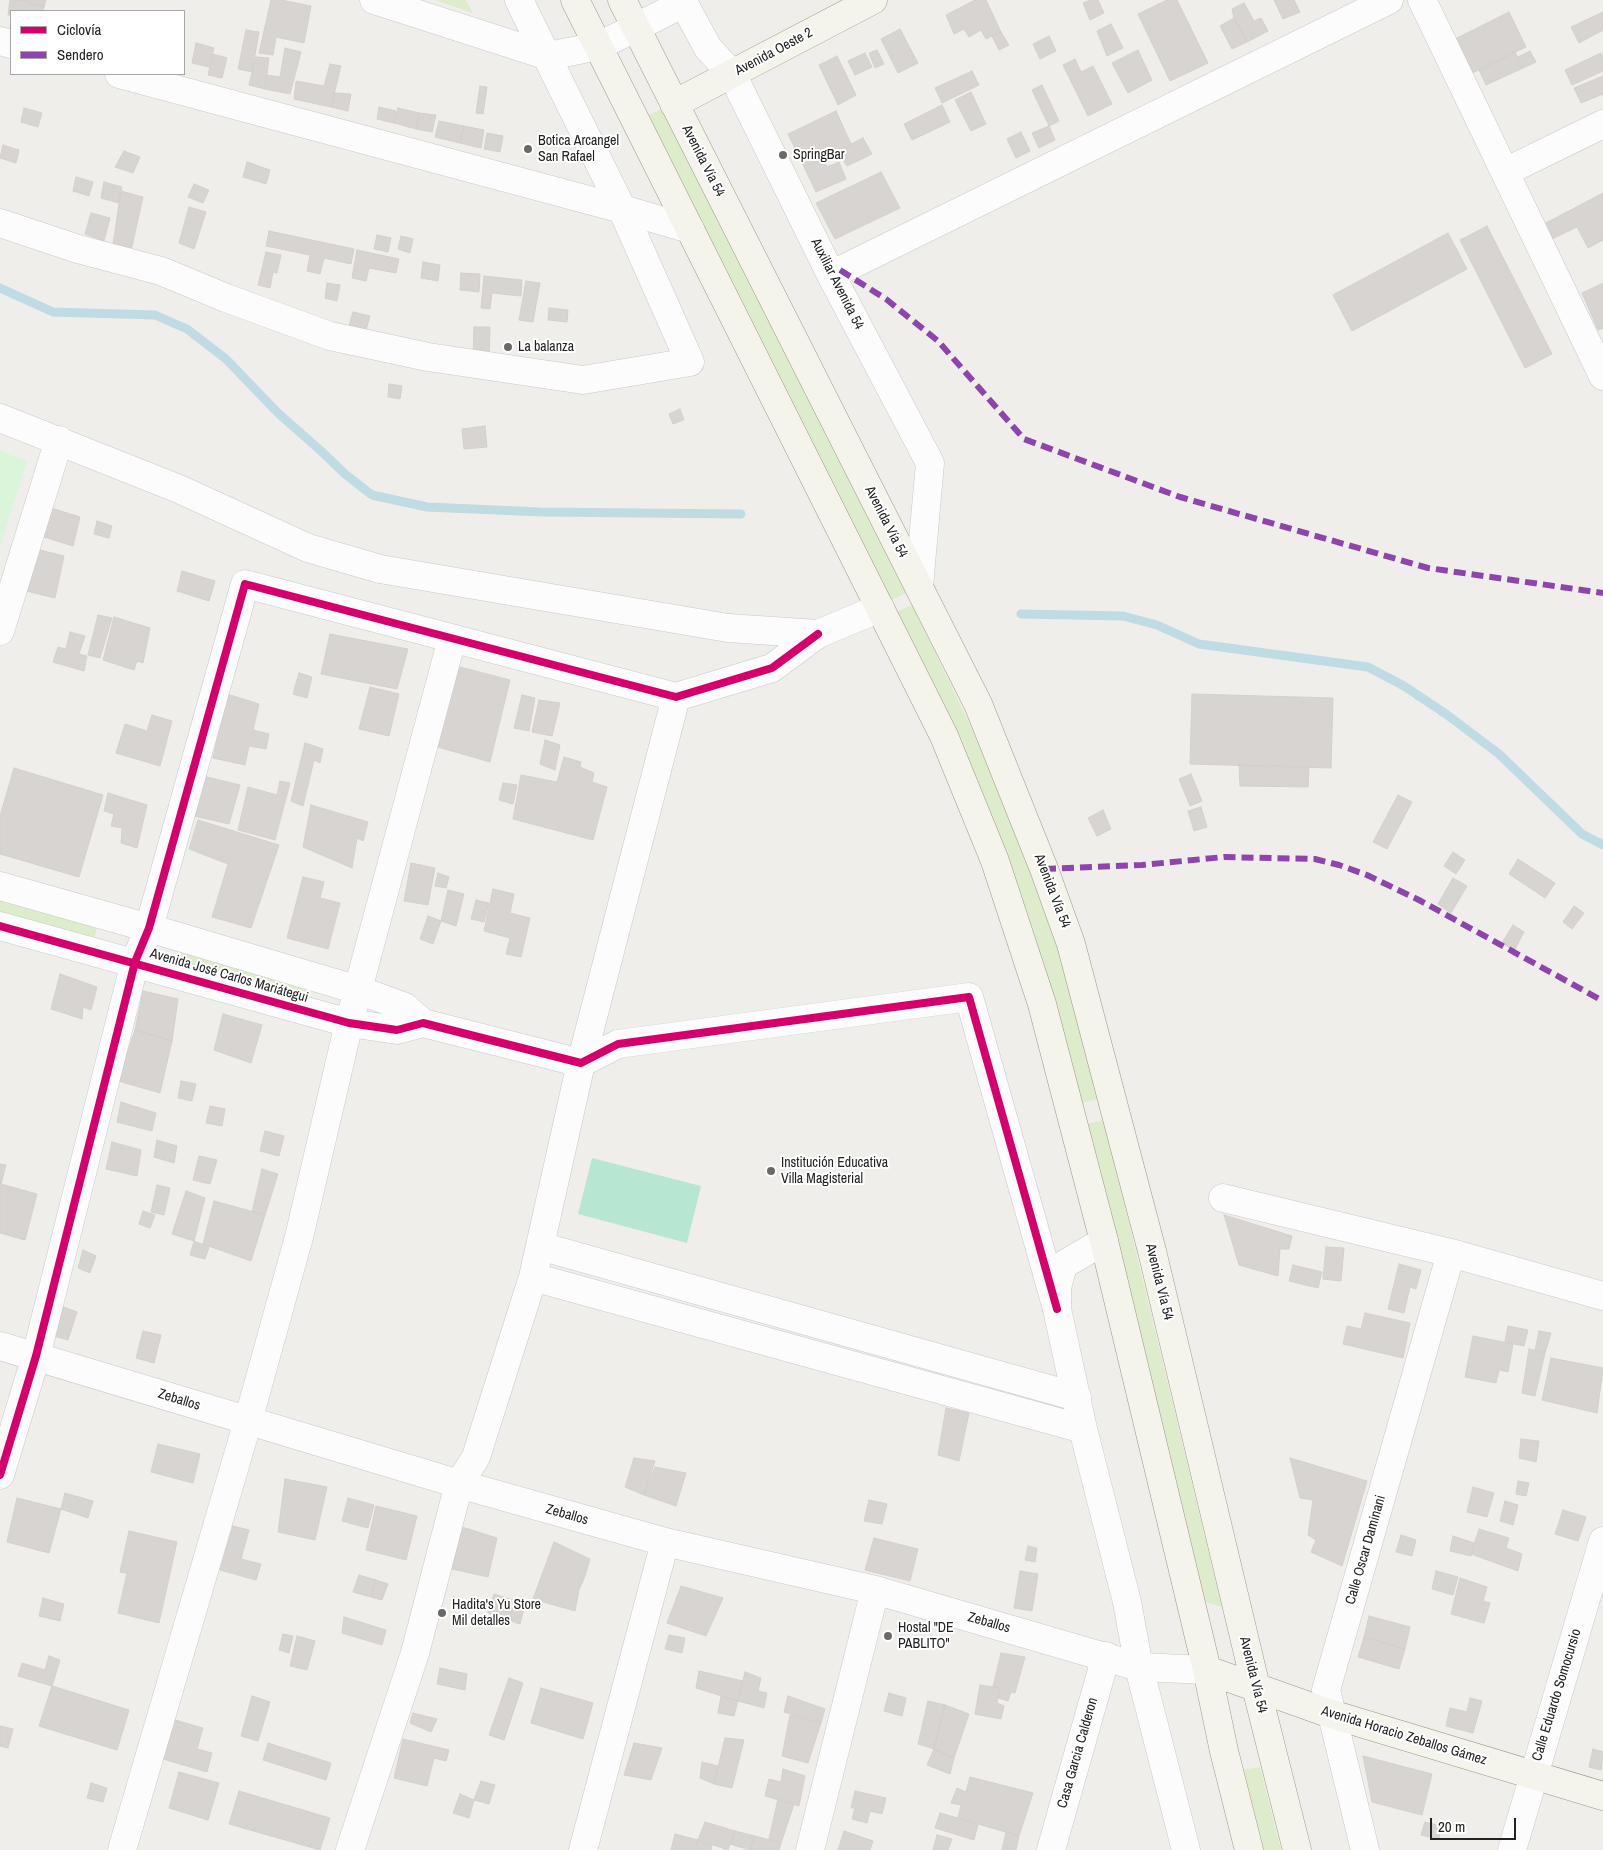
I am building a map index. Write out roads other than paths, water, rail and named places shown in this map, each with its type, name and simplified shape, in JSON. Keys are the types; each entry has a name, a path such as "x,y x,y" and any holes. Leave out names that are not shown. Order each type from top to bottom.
{"main road":[{"path":"575,0 944,736 995,861 1042,1004 1104,1241 1249,1850"},
{"name":"Avenida Vía 54","path":"622,0 978,704 1044,869 1071,944 1152,1251 1297,1850"},
{"name":"Avenida Oeste 2","path":"674,104 732,74 858,3"},
{"name":"Avenida Horacio Zeballos Gámez","path":"1207,1670 1331,1714 1603,1796"}],"street":[{"path":"374,0 548,56 599,46 683,1"},
{"path":"0,224 78,249 161,272 330,336 428,357 583,380 690,362 622,209 519,0"},
{"path":"831,275 1389,0"},
{"path":"1422,0 1601,366"},
{"name":"Auxiliar Avenida 54","path":"683,1 708,48 732,74 831,275 930,463 919,586"},
{"path":"123,75 690,229"},
{"path":"1505,172 1603,124"},
{"path":"0,418 179,489 308,548 380,569 728,628 818,634"},
{"path":"0,631 58,440"},
{"path":"0,1475 36,1356 135,962 149,928 245,584 676,697 772,668 818,634 880,608"},
{"path":"122,1850 248,1420 299,1236 349,1023 452,639"},
{"path":"350,1850 415,1653 459,1484 476,1457 533,1276 581,1063 676,697"},
{"name":"Avenida José Carlos Mariátegui","path":"0,886 358,990 405,1007 422,1024"},
{"name":"Avenida José Carlos Mariátegui","path":"0,926 349,1023 397,1030 422,1024"},
{"path":"422,1024 581,1063 618,1044 969,998 1056,1309 1083,1429 1127,1602 1139,1667 1186,1850"},
{"path":"1223,1198 1451,1253 1603,1296"},
{"path":"1056,1309 1057,1288 1063,1265 1104,1241"},
{"path":"540,1246 1077,1397"},
{"name":"Calle Oscar Daminani","path":"1365,1850 1326,1690 1451,1253"},
{"path":"533,1276 1083,1429"},
{"name":"Zeballos","path":"0,1346 459,1484 665,1542 875,1590 1139,1667 1207,1670"},
{"name":"Calle Eduardo Somocursio","path":"1512,1850 1603,1541"},
{"path":"583,1850 665,1542"},
{"path":"810,1850 875,1590"},
{"name":"Casa Garcia Calderon","path":"1051,1850 1106,1656"}],"waterway":[{"path":"0,288 53,312 155,315 187,329 226,359 278,413 345,474 372,495 427,507 541,512 741,514"},
{"path":"1021,614 1123,616 1157,625 1199,644 1368,667 1404,686 1446,714 1499,754 1582,834 1603,845"}],"place":[{"name":"Botica Arcangel San Rafael","path":"528,149"},
{"name":"SpringBar","path":"783,155"},
{"name":"La balanza","path":"508,347"},
{"name":"Institución Educativa Villa Magisterial","path":"771,1171"},
{"name":"Hadita's Yu Store Mil detalles","path":"442,1613"},
{"name":"Hostal \"DE PABLITO\"","path":"888,1636"}]}
